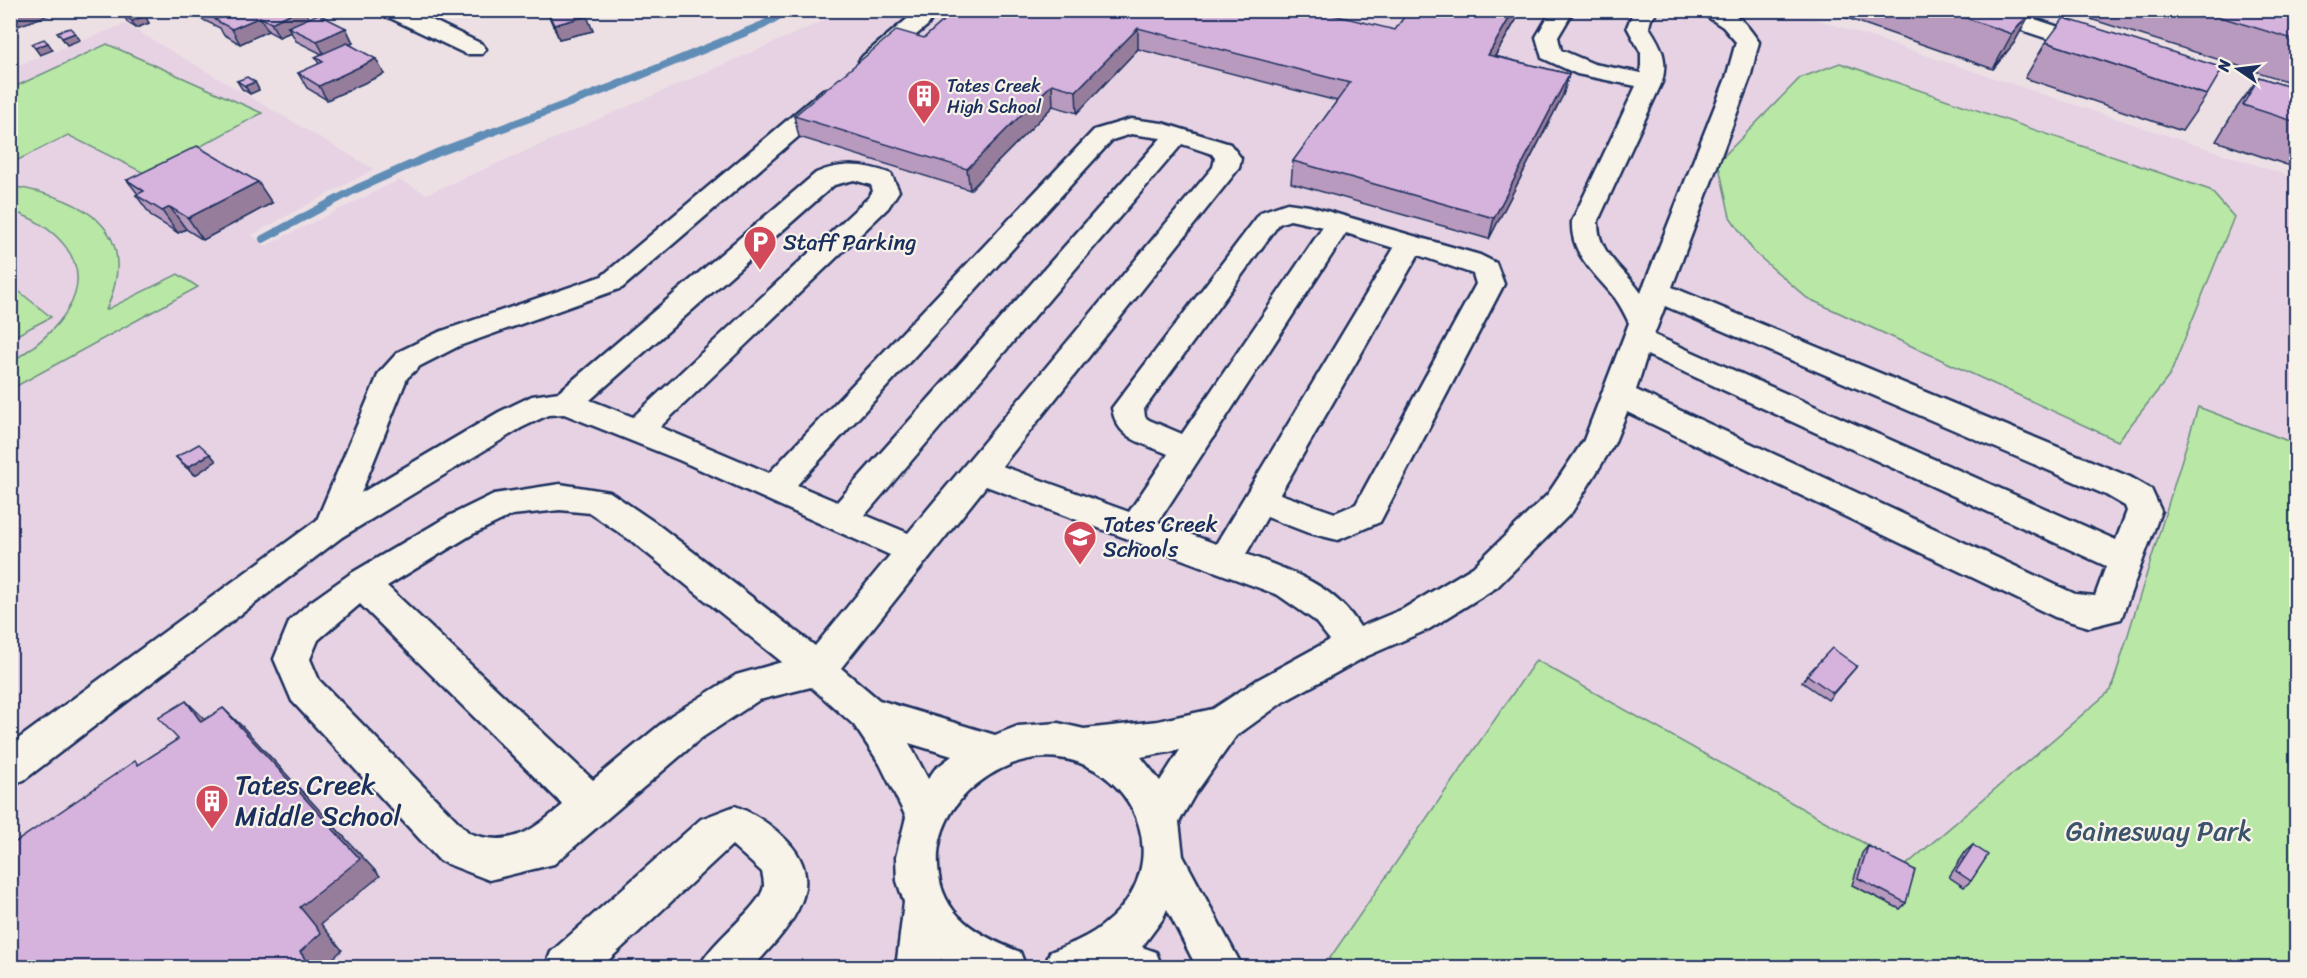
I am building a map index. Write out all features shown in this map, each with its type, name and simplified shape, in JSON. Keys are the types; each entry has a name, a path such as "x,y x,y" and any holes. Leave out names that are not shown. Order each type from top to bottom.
{"street":[{"path":"392,10 474,49"},
{"path":"1563,10 1548,37 1550,52 1559,58 1588,69 1650,82"},
{"path":"1649,10 1641,16 1638,27 1653,50 1656,62 1650,82 1585,221 1583,237 1593,256 1627,292 1641,331 2127,560"},
{"path":"1159,819 1181,781 1222,724 1270,691 1352,646 1416,619 1485,577 1560,503 1598,444 1619,395 1656,291 1738,78 1748,42 1737,26 1718,13 1708,10"},
{"path":"2001,13 2115,53"},
{"path":"330,528 394,373 409,359 449,339 612,282 920,20"},
{"path":"774,489 1103,135 1117,126 1138,125 1221,149 1228,158 1226,168 817,670 749,686 686,727 539,850 489,860 455,847 304,690 292,659 303,631 322,613 362,584 459,526 506,503 560,497 598,501 645,533 817,670 867,712 894,752 926,816"},
{"path":"842,519 1176,136"},
{"path":"567,402 825,179 837,173 855,171 882,180 886,191 879,202 637,430"},
{"path":"1188,449 1138,428 1130,422 1128,408 1270,218 1287,211 1309,214 1486,268 1490,284 1368,513 1338,527 1318,523 1260,500"},
{"path":"1136,528 1339,223"},
{"path":"1224,561 1410,244"},
{"path":"1619,395 2068,608 2089,612 2108,609 2145,511 2139,498 2118,486 1656,291"},
{"path":"10,768 330,528 510,420 543,404 567,402 913,550"},
{"path":"979,470 1290,585 1324,605 1339,623 1352,646"},
{"path":"362,584 593,807"},
{"path":"867,712 992,751"},
{"path":"1087,745 1158,738 1222,724"},
{"path":"1004,968 982,962 947,938 924,904 916,874 918,845 926,816 942,789 965,767 992,751 1023,741 1056,739 1087,745 1111,757 1132,773 1148,794 1159,819 1163,860 1155,891 1139,920 1115,944 1076,965"},
{"path":"567,968 715,832 735,825 752,835 782,863 785,890 770,917 721,968"},
{"path":"1163,860 1221,968"},
{"path":"918,968 924,904"},
{"path":"1076,965 1140,968"}],"shaded area":[{"name":"Tates Creek Schools","path":"848,10 1792,11 2296,178 2296,444 2198,407 2111,690 1905,866 1536,660 1323,967 11,968 11,68 125,24 374,169 252,235 265,246 399,180 427,194"}],"green space":[{"path":"107,44 262,113 148,175 68,135 16,161 11,158 10,89"},
{"path":"1840,63 2210,190 2234,217 2170,375 2118,441 1807,298 1754,252 1730,217 1718,162 1800,78"},
{"path":"11,186 61,199 82,209 99,222 111,238 117,258 115,282 106,310 178,274 198,287 11,389 11,362 57,325 68,309 75,292 77,276 66,247 55,235 42,225 11,211"},
{"path":"11,285 51,317 10,338"},
{"name":"Gainesway Park","path":"2198,407 2296,444 2296,967 1323,968 1536,660 1905,866 2111,690"}],"building":[{"path":"204,10 221,10 212,14"},
{"path":"236,10 298,10 271,23 260,17 232,29 215,20"},
{"path":"547,10 584,10 587,16 554,25"},
{"name":"Tates Creek High School","path":"956,10 1313,10 1395,30 1409,10 1514,10 1488,55 1569,74 1494,218 1293,161 1350,83 1138,28 1076,91 1052,84 967,169 794,116 897,30 924,38"},
{"path":"1943,10 2032,10 2012,34"},
{"path":"2197,10 2296,11 2296,40"},
{"path":"136,11 145,16 132,21 124,16"},
{"path":"318,14 346,28 317,41 288,27"},
{"path":"2064,18 2223,68 2207,95 2046,42"},
{"path":"70,28 75,33 62,38 57,32"},
{"path":"44,39 48,43 35,48 31,44"},
{"path":"347,43 376,59 319,86 298,73 323,62 315,57"},
{"path":"247,77 255,82 245,86 237,81"},
{"path":"2259,77 2296,89 2296,122 2243,105"},
{"path":"197,146 258,182 188,218 170,207 162,211 136,195 144,191 127,180"},
{"path":"199,444 210,454 188,467 176,457"},
{"path":"1832,648 1857,666 1833,693 1807,675"},
{"name":"Tates Creek Middle School","path":"186,701 201,722 223,708 360,859 300,907 321,933 300,952 312,968 10,968 10,846 135,761 138,765 178,739 158,718"},
{"path":"1973,845 1988,855 1971,881 1956,871"},
{"path":"1868,846 1915,870 1906,903 1858,878"}],"waterway":[{"path":"263,239 356,189 439,152 612,87 763,25 788,10"}],"place":[{"name":"Tates Creek High School","path":"924,125"},
{"name":"Staff Parking","path":"760,271"},
{"name":"Tates Creek Schools","path":"1080,566"},
{"name":"Tates Creek Middle School","path":"212,830"}]}
